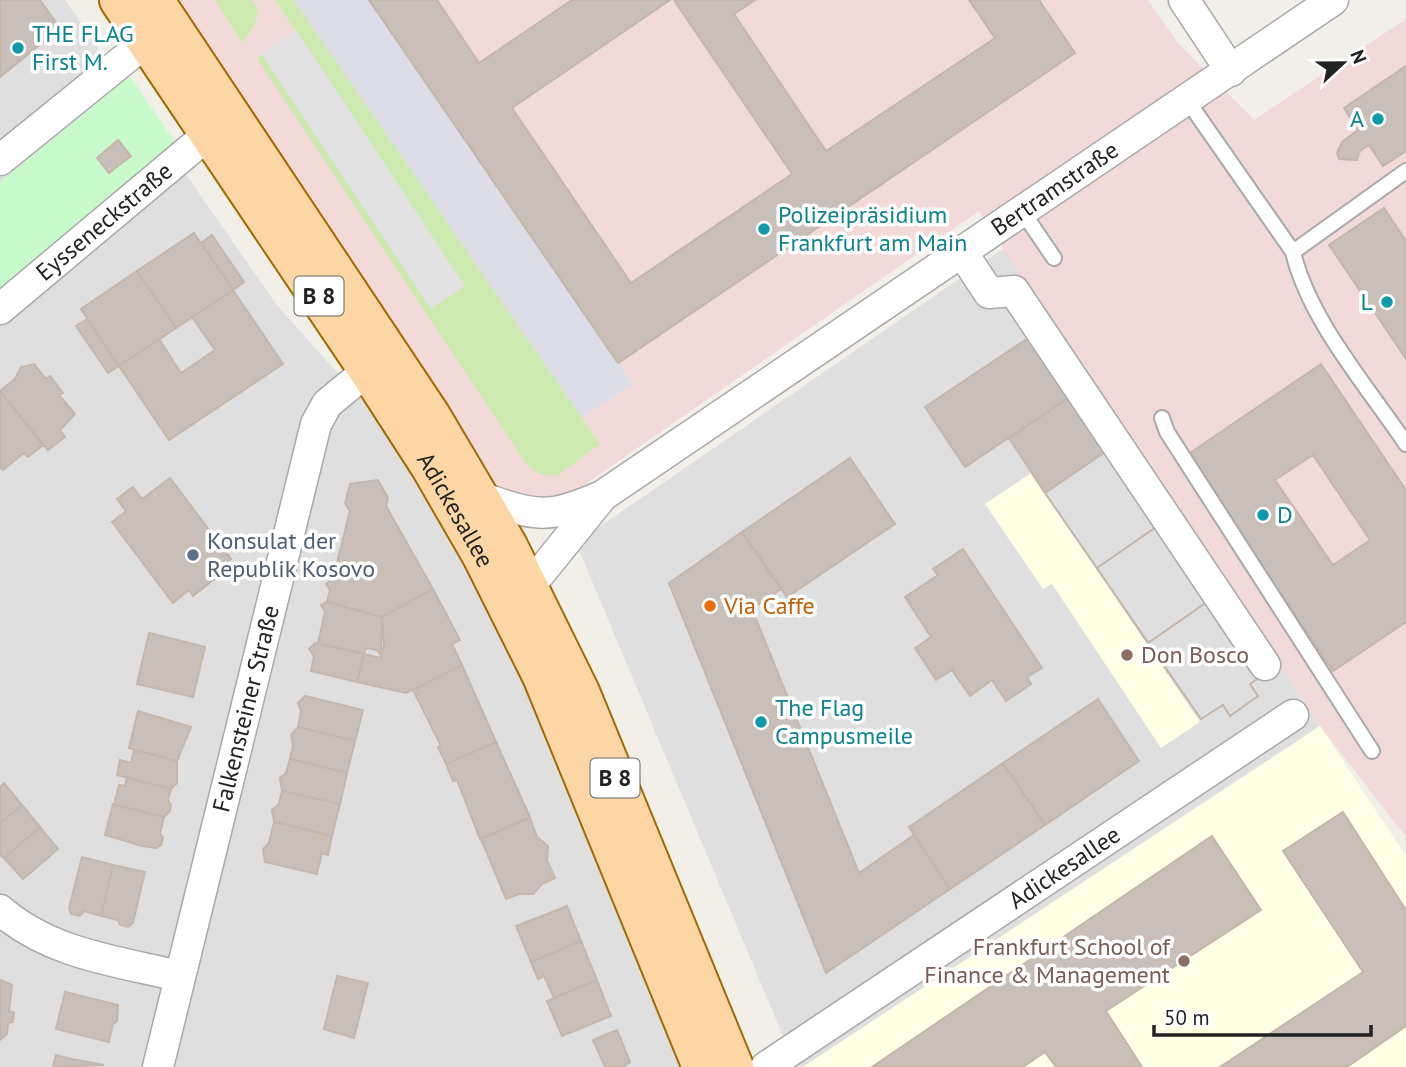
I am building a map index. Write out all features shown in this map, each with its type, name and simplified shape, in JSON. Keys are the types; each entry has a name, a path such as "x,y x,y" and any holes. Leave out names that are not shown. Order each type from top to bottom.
{"main road":[{"name":"Adickesallee","path":"119,0 369,370 430,466 482,556 542,676 702,1067"},
{"name":"Adickesallee","path":"154,0 386,346 480,497 529,587 580,692 734,1067"}],"street":[{"path":"1184,0 1231,71"},
{"name":"Bertramstraße","path":"480,497 532,515 546,515 602,496 1333,0"},
{"path":"0,160 147,41"},
{"name":"Eysseneckstraße","path":"0,309 210,133"},
{"path":"962,252 989,293 1014,291 1265,665"},
{"name":"Falkensteiner Straße","path":"158,1067 316,424 327,404 369,370"},
{"name":"Bertramstraße","path":"529,587 602,496"},
{"name":"Adickesallee","path":"766,1067 1293,716"},
{"path":"0,911 19,927 52,945 179,976"}],"lane":[{"path":"1187,100 1293,252 1298,274 1318,315 1406,444"},
{"path":"1293,252 1406,171"},
{"path":"1022,211 1054,258"},
{"path":"1161,418 1167,432 1372,751"}],"shaded area":[{"path":"0,0 65,0 276,304 399,442 497,615 689,1067 0,1067"},
{"path":"174,0 1148,0 1178,43 1254,120 1406,19 1406,837 1320,726 979,211 515,533"},
{"path":"294,0 369,0 633,384 582,418"},
{"path":"296,30 465,286 431,309 261,53"},
{"path":"1004,248 1320,726 803,1067 796,1067 576,543"},
{"name":"Don Bosco","path":"1031,473 1200,722 1161,748 1052,584 1043,589 985,504"},
{"name":"Frankfurt School of Finance & Management","path":"1320,726 1406,856 1406,1067 803,1067"}],"green space":[{"path":"215,0 253,0 257,17 242,43"},
{"path":"275,0 294,0 600,444 557,476 541,475 527,466 257,58 275,47 464,287"},
{"path":"130,76 177,145 0,300 0,182"}],"building":[{"name":"THE FLAG First M.","path":"0,0 40,0 57,24 56,32 0,77"},
{"name":"Polizeipräsidium Frankfurt am Main","path":"369,0 437,0 479,63 572,0 670,0 512,108 631,283 792,174 674,0 755,0 734,14 826,151 995,38 969,0 1039,0 1075,53 618,363"},
{"name":"A","path":"1406,66 1406,151 1383,166 1369,145 1360,151 1357,160 1339,159 1337,153 1342,142 1358,130 1344,108"},
{"path":"118,140 131,156 109,173 97,158"},
{"name":"L","path":"1384,208 1406,241 1406,359 1329,245"},
{"path":"194,233 233,290 176,328 137,271"},
{"path":"212,235 244,282 233,290 201,243"},
{"path":"137,271 176,328 119,366 81,309"},
{"path":"233,290 283,364 169,440 119,366 159,339 181,373 215,350 192,317"},
{"path":"87,319 119,366 108,373 76,326"},
{"path":"1028,338 1068,398 965,467 925,407"},
{"path":"34,364 46,379 50,376 63,393 59,395 75,414 60,430 65,437 48,450 0,391 15,379 21,367"},
{"name":"D","path":"1321,364 1406,490 1406,622 1333,671 1187,455","holes":["1313,455 1370,540 1333,565 1275,480"]},
{"path":"0,391 43,445 28,457 24,453 3,470 0,467"},
{"path":"1068,398 1105,452 1045,493 1009,438"},
{"path":"1105,452 1156,527 1097,568 1045,493"},
{"name":"Don Bosco","path":"1105,452 1259,678 1250,684 1258,696 1230,716 1223,705 1201,719 1045,493"},
{"path":"850,458 895,524 787,597 742,532"},
{"path":"170,478 231,559 214,572 217,577 193,596 189,590 173,603 112,522 126,511 117,499 133,487 142,499"},
{"path":"378,480 388,498 386,506 433,589 382,617 327,602 330,590 326,584 333,579 350,511 345,503 350,484"},
{"path":"1156,527 1207,602 1148,643 1097,568"},
{"name":"The Flag Campusmeile","path":"742,532 781,589 752,609 859,873 914,835 950,889 826,973 669,583"},
{"path":"963,549 1042,668 1027,677 1031,684 1006,701 992,680 970,696 952,670 936,680 915,648 931,637 905,597 938,575 933,569"},
{"path":"433,589 460,640 452,644 462,665 406,693 357,682 364,654 381,658 384,645 382,617"},
{"path":"327,602 382,617 381,656 377,650 366,648 364,654 318,643 325,612 321,605"},
{"path":"1207,602 1259,678 1250,684 1258,696 1230,716 1223,705 1201,719 1148,643"},
{"path":"149,633 205,647 193,697 137,684"},
{"path":"315,643 364,654 357,682 311,671 314,656 309,649"},
{"path":"462,665 496,742 446,764 438,747 441,746 413,690"},
{"path":"305,696 363,710 355,741 298,727 301,711 298,703"},
{"path":"1098,699 1139,761 1045,825 1003,763"},
{"path":"138,711 191,727 177,761 129,748"},
{"path":"298,727 355,741 347,773 290,759 293,745 291,735"},
{"path":"496,742 530,817 480,839 457,780 453,781 446,764"},
{"path":"134,750 177,761 177,783 171,789 117,775 120,760 131,763"},
{"path":"290,759 347,773 340,804 282,791 280,778 286,773"},
{"path":"1003,763 1045,825 950,889 909,827"},
{"path":"127,778 171,789 168,800 170,811 164,817 114,805 119,785 125,786"},
{"path":"4,783 22,805 0,823 0,787"},
{"path":"282,791 340,804 332,836 274,822 272,810 279,804"},
{"path":"113,804 164,817 160,833 163,838 161,845 156,848 142,846 105,835"},
{"path":"22,805 40,827 4,858 0,855 0,823"},
{"path":"1343,812 1406,910 1406,1026 1347,1067 1220,1067 1363,972 1283,851"},
{"path":"530,818 537,837 548,846 547,860 555,878 542,884 533,894 519,894 506,899 481,839"},
{"path":"274,822 332,836 328,855 322,853 317,874 265,862 263,849 269,843"},
{"path":"40,827 58,849 23,879 4,858"},
{"path":"1212,836 1261,910 1106,1011 1142,1067 1056,1067 1045,1052 1023,1067 872,1067"},
{"path":"82,857 113,865 101,916 84,911 80,916 71,914 69,908"},
{"path":"113,865 145,872 133,923 128,927 120,925 118,920 101,916"},
{"path":"567,906 581,941 531,962 516,926"},
{"path":"581,941 597,980 554,998 544,976 538,979 531,962"},
{"path":"337,976 368,983 354,1038 324,1029"},
{"path":"0,980 12,985 9,1011 14,1013 13,1022 8,1023 7,1034 0,1040"},
{"path":"597,980 611,1016 562,1036 547,1001"},
{"path":"65,992 118,1005 117,1021 113,1024 109,1042 56,1029"},
{"path":"617,1030 630,1062 623,1067 605,1067 593,1040"},
{"path":"56,1055 72,1059 104,1065 53,1067"}],"place":[{"name":"THE FLAG First M.","path":"18,48"},
{"name":"A","path":"1378,119"},
{"name":"Polizeipräsidium Frankfurt am Main","path":"764,229"},
{"name":"L","path":"1387,302"},
{"name":"D","path":"1263,515"},
{"name":"Konsulat der Republik Kosovo","path":"193,555"},
{"name":"Via Caffe","path":"710,606"},
{"name":"Don Bosco","path":"1127,655"},
{"name":"The Flag Campusmeile","path":"761,722"},
{"name":"Frankfurt School of Finance & Management","path":"1184,961"}]}
